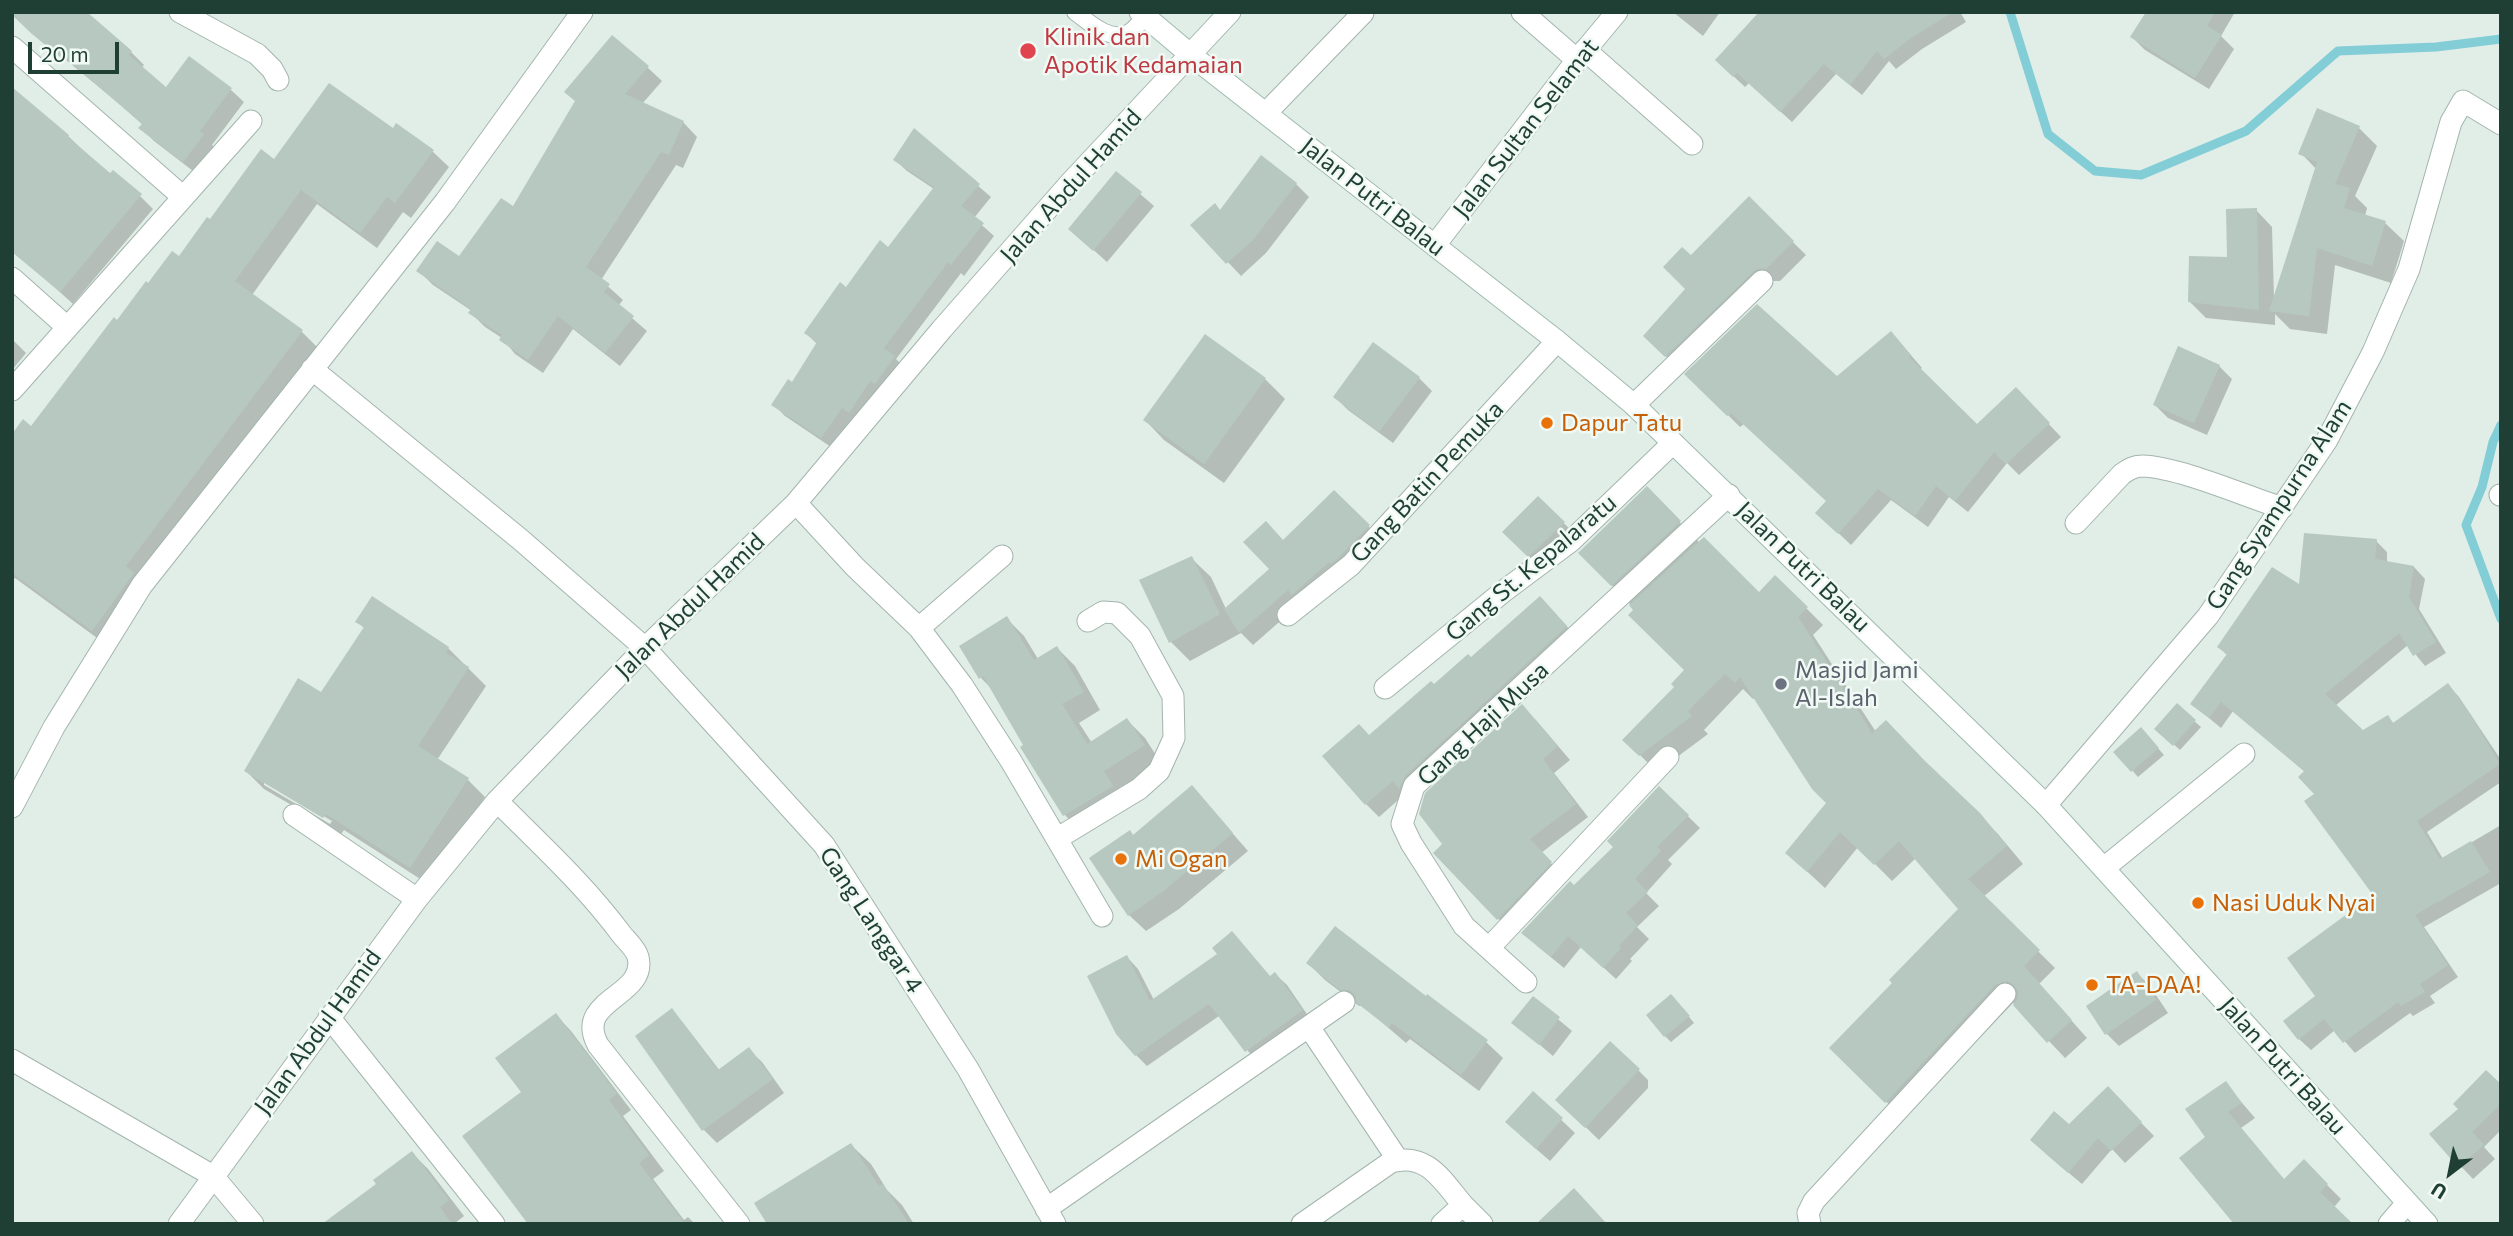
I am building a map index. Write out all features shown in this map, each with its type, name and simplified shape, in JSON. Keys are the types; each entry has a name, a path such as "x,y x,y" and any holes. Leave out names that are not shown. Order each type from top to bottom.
{"street":[{"path":"180,12 257,54 278,79"},
{"path":"12,807 54,727 142,585 445,202 582,12"},
{"name":"Jalan Abdul Hamid","path":"179,1224 417,899 497,801 645,648 796,503 942,329 1062,193 1230,12"},
{"path":"1522,12 1581,55 1692,144"},
{"name":"Jalan Sultan Selamat","path":"1435,245 1617,12"},
{"path":"1266,113 1363,13"},
{"name":"Jalan Putri Balau","path":"1143,15 1557,341 1634,405 2046,805 2427,1224"},
{"path":"12,47 183,197"},
{"name":"Gang Syampurna Alam","path":"2046,805 2208,616 2327,439 2372,352 2403,281 2451,122 2463,101 2501,124"},
{"path":"12,390 251,121"},
{"path":"12,278 67,327"},
{"path":"1634,405 1762,281"},
{"name":"Gang Batin Pemuka","path":"1288,615 1351,565 1557,341"},
{"name":"Gang Langgar 4","path":"312,369 521,540 645,648 824,845 968,1069 1050,1216"},
{"name":"Gang St. Kepalaratu","path":"1385,688 1504,591 1571,541 1673,443"},
{"path":"2076,523 2122,474 2141,466 2184,475 2283,508"},
{"name":"Gang Haji Musa","path":"1526,982 1464,926 1410,844 1402,824 1414,786 1729,495"},
{"path":"796,503 855,567 919,628 962,685 1058,838 1102,916"},
{"path":"919,628 1002,556"},
{"path":"1058,838 1139,789 1159,771 1174,738 1173,696 1140,636 1117,613 1102,612 1088,621"},
{"path":"2104,868 2244,754"},
{"path":"1489,948 1668,757"},
{"path":"497,801 596,900 638,956 638,970 634,978 629,986 600,1010 592,1022 592,1034 739,1224"},
{"path":"294,815 417,899"},
{"path":"1810,1224 1808,1213 1814,1200 2005,994"},
{"path":"1050,1216 1345,1002"},
{"path":"329,1017 495,1224"},
{"path":"1309,1027 1398,1160"},
{"path":"12,1060 213,1176 253,1224"},
{"path":"1302,1224 1391,1162 1398,1160 1418,1160 1435,1172 1482,1224"},
{"path":"2389,1224 2407,1203"},
{"path":"1442,1224 1463,1205"}],"lane":[{"path":"1075,12 1104,33 1117,34 1129,33 1143,15"}],"building":[{"path":"12,12 87,12 132,51 129,55 166,87 189,56 232,88 200,131 204,134 183,162 138,128 142,124 67,59 65,61 32,34"},
{"path":"1759,12 1953,12 1911,38 1884,59 1877,51 1850,85 1824,64 1780,112 1737,73 1733,77 1715,60"},
{"path":"2146,12 2215,12 2207,26 2222,35 2195,78 2130,37"},
{"path":"612,35 649,66 625,94 684,121 669,155 661,152 586,267 610,284 604,292 634,316 605,353 558,316 528,360 499,340 502,335 468,313 471,309 416,271 437,241 459,256 501,198 513,206 575,101 564,92"},
{"path":"329,83 393,128 396,123 434,150 395,203 387,197 360,233 301,190 235,281 303,330 126,566 134,573 92,631 12,573 12,434 23,419 31,426 114,317 117,320 172,251 179,256 261,149 274,159"},
{"path":"12,87 110,173 113,170 142,194 60,292 12,252"},
{"path":"2317,108 2360,126 2335,184 2350,188 2344,208 2386,221 2372,266 2317,248 2309,316 2269,311 2317,162 2298,154"},
{"path":"914,128 980,184 961,206 984,223 951,265 948,262 884,348 895,356 875,384 870,381 849,413 842,408 821,438 771,405 788,379 792,382 817,342 804,333 840,282 846,287 880,240 888,247 934,187 893,160"},
{"path":"1261,155 1297,183 1253,240 1226,264 1190,225 1215,203 1220,210"},
{"path":"1116,171 1142,192 1093,251 1068,229"},
{"path":"1749,196 1794,241 1766,269 1759,268 1753,272 1665,357 1643,336 1685,289 1663,267 1682,247 1691,255"},
{"path":"2257,208 2259,310 2188,302 2189,256 2227,257 2226,209"},
{"path":"1757,304 1837,376 1891,331 1911,355 1909,357 1977,424 2016,387 2050,423 2006,464 1994,452 1955,501 1936,486 1915,516 1878,489 1838,534 1815,513 1826,501 1731,413 1727,416 1684,374"},
{"path":"1205,334 1266,378 1204,464 1143,420"},
{"path":"1373,342 1420,377 1379,432 1333,397"},
{"path":"2178,346 2220,365 2194,423 2153,405"},
{"path":"1647,486 1681,521 1611,586 1578,553"},
{"path":"1334,490 1370,525 1335,561 1331,564 1329,562 1292,595 1288,590 1239,633 1224,609 1269,569 1243,542 1266,521 1283,540"},
{"path":"1538,496 1565,522 1528,557 1502,532"},
{"path":"2304,533 2377,539 2375,559 2414,566 2409,597 2436,642 2413,656 2399,633 2325,694 2363,730 2388,715 2393,723 2448,683 2500,764 2417,821 2440,859 2471,841 2490,872 2415,915 2448,965 2420,984 2425,992 2401,1006 2398,1002 2343,1043 2324,1019 2298,1040 2283,1021 2315,996 2287,958 2373,895 2304,801 2314,794 2298,777 2304,771 2221,702 2209,718 2190,704 2227,654 2217,647 2272,567 2299,584"},
{"path":"1704,537 1759,592 1775,575 1808,607 1798,617 1872,733 1886,720 1980,813 2007,846 1968,879 2040,950 2024,966 2072,1020 2047,1043 2013,1005 2018,998 2018,991 2007,981 1995,985 1885,1103 1829,1048 1892,983 1889,980 1958,909 1899,841 1874,865 1840,832 1807,872 1785,853 1826,803 1812,789 1740,677 1735,683 1725,674 1688,711 1692,716 1639,756 1622,740 1674,687 1671,684 1684,670 1628,615 1633,610 1629,605"},
{"path":"1192,556 1220,614 1169,643 1139,580"},
{"path":"372,596 449,647 446,653 469,667 418,746 469,778 410,868 326,814 323,818 244,771 298,678 321,692 364,627 355,622"},
{"path":"1540,596 1567,626 1405,776 1399,789 1393,781 1365,805 1322,756 1359,724 1369,735 1431,681 1434,684 1468,654 1471,657"},
{"path":"1007,616 1034,660 1057,646 1084,692 1062,704 1087,744 1127,718 1145,745 1104,771 1113,786 1063,816 1020,747 1023,745 983,676 979,679 959,646"},
{"path":"2177,703 2196,720 2173,746 2154,729"},
{"path":"1522,704 1558,746 1543,759 1576,804 1530,839 1552,862 1497,920 1433,853 1442,844 1419,814 1425,793"},
{"path":"2141,727 2159,748 2131,772 2113,752"},
{"path":"1192,785 1233,833 1162,892 1128,916 1089,858 1130,830 1133,835"},
{"path":"1659,786 1689,815 1657,847 1661,851 1635,879 1648,892 1626,913 1638,925 1603,968 1568,936 1551,957 1521,933 1570,881 1574,885 1613,847 1607,841"},
{"path":"1335,926 1488,1040 1461,1075 1392,1023 1389,1028 1357,1003 1350,990 1340,990 1306,963"},
{"path":"1232,931 1270,976 1275,972 1303,1010 1245,1052 1210,1005 1207,1005 1135,1056 1116,1034 1087,976 1127,955 1150,1001 1217,954 1212,948"},
{"path":"2137,971 2156,1000 2105,1035 2086,1006"},
{"path":"1671,994 1690,1016 1664,1037 1646,1015"},
{"path":"1533,996 1560,1017 1539,1045 1511,1023"},
{"path":"672,1008 718,1070 749,1047 773,1079 702,1131 635,1036"},
{"path":"556,1013 617,1094 609,1100 649,1155 639,1163 685,1224 528,1224 462,1136 521,1092 495,1058"},
{"path":"1610,1041 1640,1069 1585,1128 1555,1100"},
{"path":"2486,1070 2501,1084 2501,1104 2472,1132 2484,1145 2458,1167 2429,1134 2458,1109 2453,1104"},
{"path":"2226,1081 2242,1103 2228,1112 2284,1179 2304,1159 2328,1184 2320,1192 2353,1224 2234,1224 2179,1158 2205,1137 2185,1109"},
{"path":"2108,1086 2142,1122 2111,1151 2098,1138 2068,1173 2030,1140 2054,1111 2069,1124"},
{"path":"1533,1091 1563,1118 1536,1149 1505,1122"},
{"path":"851,1143 879,1186 883,1184 909,1224 767,1224 754,1203"},
{"path":"412,1151 449,1200 440,1207 452,1224 322,1224 376,1184 373,1180"},
{"path":"1574,1188 1607,1224 1536,1224"}],"waterway":[{"path":"2010,12 2048,134 2095,171 2141,175 2246,131 2338,51 2436,47 2501,39"},
{"path":"2501,425 2493,442 2482,487 2466,525 2501,619"}],"place":[{"name":"Klinik dan Apotik Kedamaian","path":"1028,51"},
{"name":"Dapur Tatu","path":"1547,423"},
{"name":"Masjid Jami Al-Islah","path":"1781,684"},
{"name":"Mi Ogan","path":"1121,859"},
{"name":"Nasi Uduk Nyai","path":"2198,903"},
{"name":"TA-DAA!","path":"2092,985"}]}
